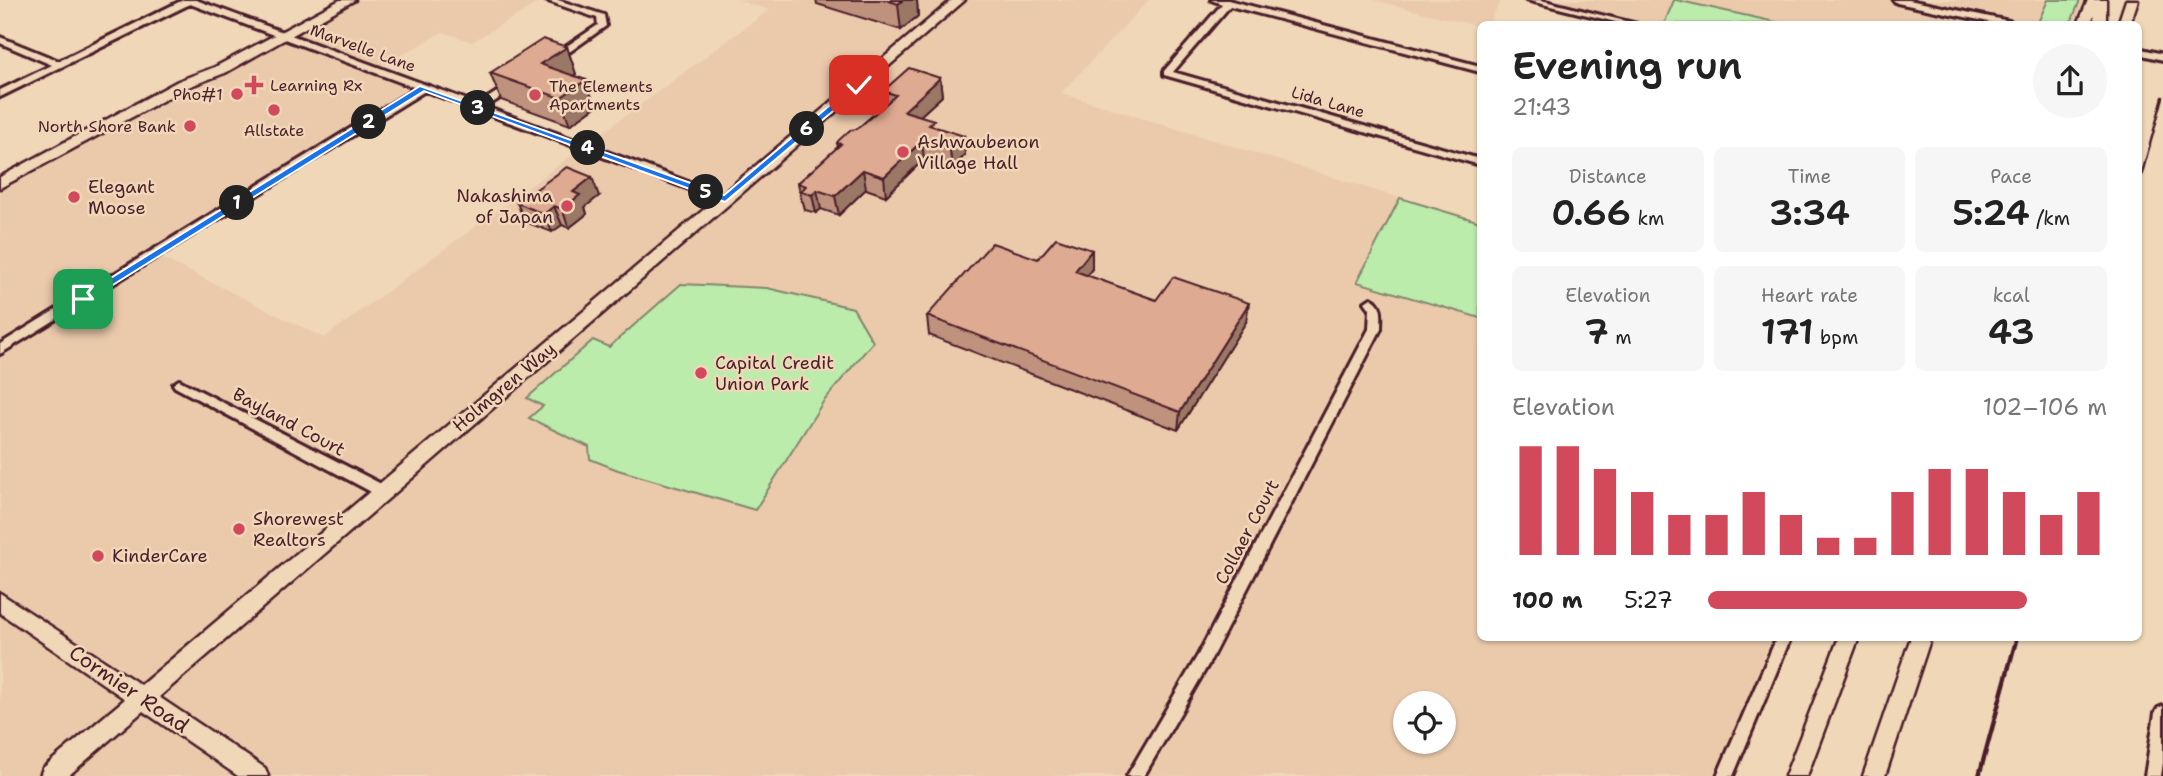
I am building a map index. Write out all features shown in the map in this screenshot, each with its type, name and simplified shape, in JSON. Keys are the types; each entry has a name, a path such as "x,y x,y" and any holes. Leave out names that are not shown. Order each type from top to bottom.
{"street":[{"path":"0,94 189,0"},
{"name":"Marvelle Lane","path":"189,0 725,199"},
{"path":"0,183 183,84 220,70 331,0"},
{"path":"277,34 349,0"},
{"path":"545,65 602,26 601,17 549,0"},
{"name":"Holmgren Way","path":"51,776 140,697 959,0"},
{"path":"1215,0 1477,68"},
{"path":"1530,0 1620,21"},
{"path":"1896,0 1996,21"},
{"path":"2085,21 2094,0"},
{"path":"2100,0 2100,21"},
{"path":"2125,21 2132,0"},
{"name":"Lida Lane","path":"1228,3 1167,73 1477,161"},
{"path":"0,40 60,65"},
{"path":"2142,55 2163,59"},
{"path":"479,108 523,79"},
{"path":"0,350 424,88"},
{"name":"Collaer Court","path":"1135,776 1203,660 1375,329 1376,309 1371,302"},
{"name":"Bayland Court","path":"180,384 382,492"},
{"name":"Cormier Road","path":"0,602 257,776"},
{"path":"1725,776 1782,641"},
{"path":"1797,776 1848,641"},
{"path":"1874,776 1920,641"},
{"path":"2153,776 2163,713"}],"shaded area":[{"path":"349,0 543,0 472,42 443,32 375,70 283,36"},
{"path":"737,0 1149,0 1061,93 1400,198 1357,282 1477,317 1477,641 1782,641 1725,776 0,776 0,183 277,39 417,91 156,255 324,338 769,10"},
{"path":"1373,0 1502,0 1490,21 1477,21 1477,26"},
{"path":"1530,0 1674,0 1665,21 1620,21"},
{"path":"1676,0 2094,0 2085,21 1770,21"}],"green space":[{"path":"1676,0 1770,21 1665,21"},
{"path":"2048,0 2080,0 2071,21 2039,20"},
{"path":"1400,198 1477,221 1477,317 1357,282"},
{"name":"Capital Credit Union Park","path":"681,284 767,288 853,308 873,342 823,402 755,510 618,470 590,459 589,447 529,418 543,406 527,398 593,340 609,347"}],"building":[{"path":"886,0 903,0 898,4"},
{"path":"543,39 567,47 540,64 586,80 560,98 490,73"},
{"path":"909,68 940,78 904,111 934,120 929,125 964,136 950,150 922,141 884,177 863,170 835,196 817,190 812,195 801,191 806,186 798,183 841,144 837,143 838,141 850,130 857,129 896,95 883,91"},
{"path":"567,167 592,177 573,192 580,195 562,209 554,206 544,214 517,203"},
{"path":"1056,238 1092,250 1075,271 1156,300 1173,277 1249,303 1180,412 927,316 992,243 1038,259"}],"railway":[{"path":"2142,173 2163,97"},
{"path":"1979,776 2016,641"}],"place":[{"name":"Learning Rx","path":"254,85"},
{"name":"Pho#1","path":"237,94"},
{"name":"The Elements Apartments","path":"535,95"},
{"name":"Allstate","path":"274,110"},
{"name":"North Shore Bank","path":"190,126"},
{"name":"Ashwaubenon Village Hall","path":"903,152"},
{"name":"Elegant Moose","path":"74,197"},
{"name":"Nakashima of Japan","path":"567,206"},
{"name":"Capital Credit Union Park","path":"701,373"},
{"name":"Shorewest Realtors","path":"239,529"},
{"name":"KinderCare","path":"98,556"}],"route":[{"path":"83,299 424,88 725,199 859,85"}]}
